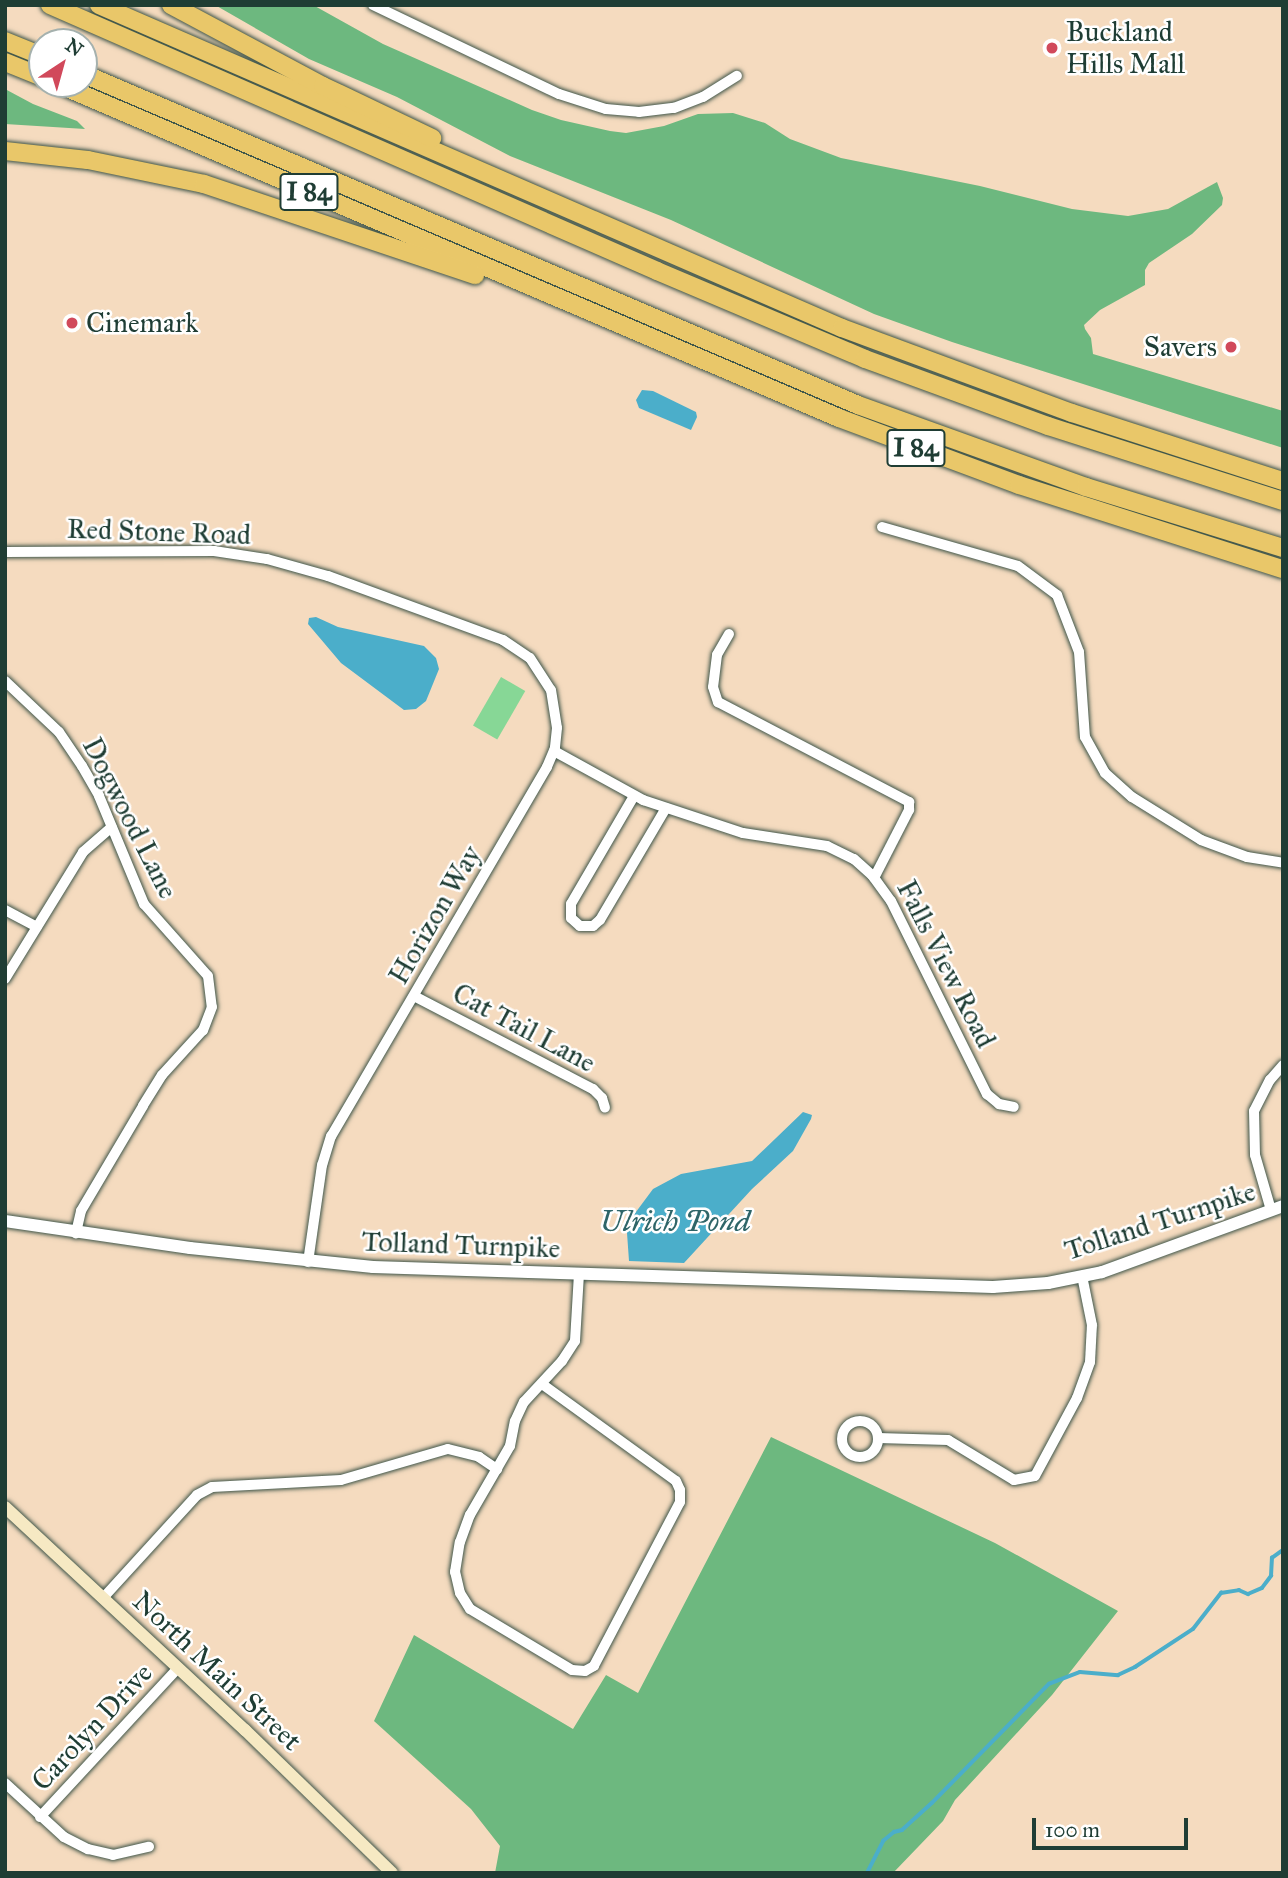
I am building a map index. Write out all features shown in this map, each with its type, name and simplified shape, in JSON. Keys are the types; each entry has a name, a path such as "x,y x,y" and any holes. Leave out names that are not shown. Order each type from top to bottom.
{"highway":[{"path":"50,5 644,266 865,359 1048,426 1283,501"},
{"path":"99,5 496,180 775,300 929,362 1143,437 1283,481"},
{"path":"171,5 323,86 445,145 496,180"},
{"path":"5,41 28,50"},
{"path":"5,62 28,71"},
{"path":"98,80 858,405 1086,487 1283,548"},
{"name":"I 84","path":"90,98 764,388 930,453 1129,522 1283,569"},
{"path":"5,151 98,162 204,184 559,300"}],"main road":[{"name":"North Main Street","path":"5,1507 392,1873"}],"street":[{"path":"373,5 559,94 606,109 639,112 674,107 703,97 737,76"},
{"path":"882,527 1018,566 1057,595 1079,652 1084,737 1105,773 1132,797 1200,840 1247,857 1283,863"},
{"name":"Red Stone Road","path":"5,552 201,550 267,559 328,576 468,627"},
{"name":"Horizon Way","path":"308,1262 322,1165 329,1140 554,751 557,710 544,675 517,648 468,627"},
{"path":"729,634 716,657 713,688 718,702 909,802 908,812 874,878"},
{"name":"Dogwood Lane","path":"5,681 59,732 99,796 144,904 208,976 212,1007 203,1030 162,1075 81,1211 76,1233"},
{"name":"Falls View Road","path":"554,751 634,796 666,808 743,833 832,848 854,859 874,878 895,909 986,1093 999,1104 1014,1107"},
{"path":"634,796 572,904 571,918 580,926 590,927 600,920 666,808"},
{"path":"5,979 83,852 112,827"},
{"path":"5,910 37,927"},
{"name":"Cat Tail Lane","path":"414,996 593,1089 602,1098 605,1108"},
{"path":"1277,1208 1255,1155 1254,1111 1269,1080 1283,1065"},
{"name":"Tolland Turnpike","path":"5,1221 76,1233 308,1262 579,1274 993,1287 1082,1276 1161,1253 1277,1208"},
{"path":"542,1384 676,1481 680,1490 680,1502 594,1666 585,1671 572,1670 470,1609 460,1593 455,1572 460,1542 470,1515 510,1446 515,1421 523,1402 542,1384 575,1341 579,1274"},
{"path":"878,1438 948,1440 1014,1480 1035,1476 1082,1388 1090,1362 1092,1325 1082,1276"},
{"path":"103,1598 197,1495 212,1487 341,1480 447,1449 479,1457 497,1469"},
{"name":"Carolyn Drive","path":"40,1817 178,1668"},
{"path":"5,1783 64,1837 88,1849 113,1855 149,1847"}],"green space":[{"path":"215,5 313,5 383,44 532,110 561,120 610,131 626,133 664,126 698,114 733,113 765,123 790,139 841,158 980,186 1072,209 1128,216 1168,209 1217,182 1223,198 1222,205 1192,234 1149,263 1145,270 1145,285 1100,310 1084,325 1091,338 1093,354 1283,411 1283,448 952,342 874,314 671,220 510,156 397,97 309,59"},
{"path":"5,89 33,104 77,121 85,129 5,124"},
{"path":"501,677 525,691 497,739 473,725"},
{"path":"771,1437 995,1543 1118,1611 1052,1695 955,1800 943,1821 893,1873 495,1873 500,1846 471,1809 374,1721 414,1635 573,1729 606,1675 638,1693"}],"water":[{"path":"642,390 653,391 696,412 697,417 691,430 639,408 636,400"},
{"path":"316,617 338,627 424,646 436,658 439,669 426,701 416,709 404,710 341,663 308,624 309,618"},
{"name":"Ulrich Pond","path":"803,1112 812,1115 811,1119 793,1151 752,1189 684,1263 629,1261 627,1233 630,1220 653,1189 681,1174 752,1161"}],"waterway":[{"path":"867,1873 883,1841 894,1832 902,1830 932,1803 1049,1684 1080,1672 1118,1675 1135,1667 1193,1629 1221,1593 1239,1590 1248,1594 1262,1588 1271,1576 1272,1558 1283,1550"}],"place":[{"name":"Buckland Hills Mall","path":"1052,48"},
{"name":"Cinemark","path":"72,323"},
{"name":"Savers","path":"1231,347"}]}
